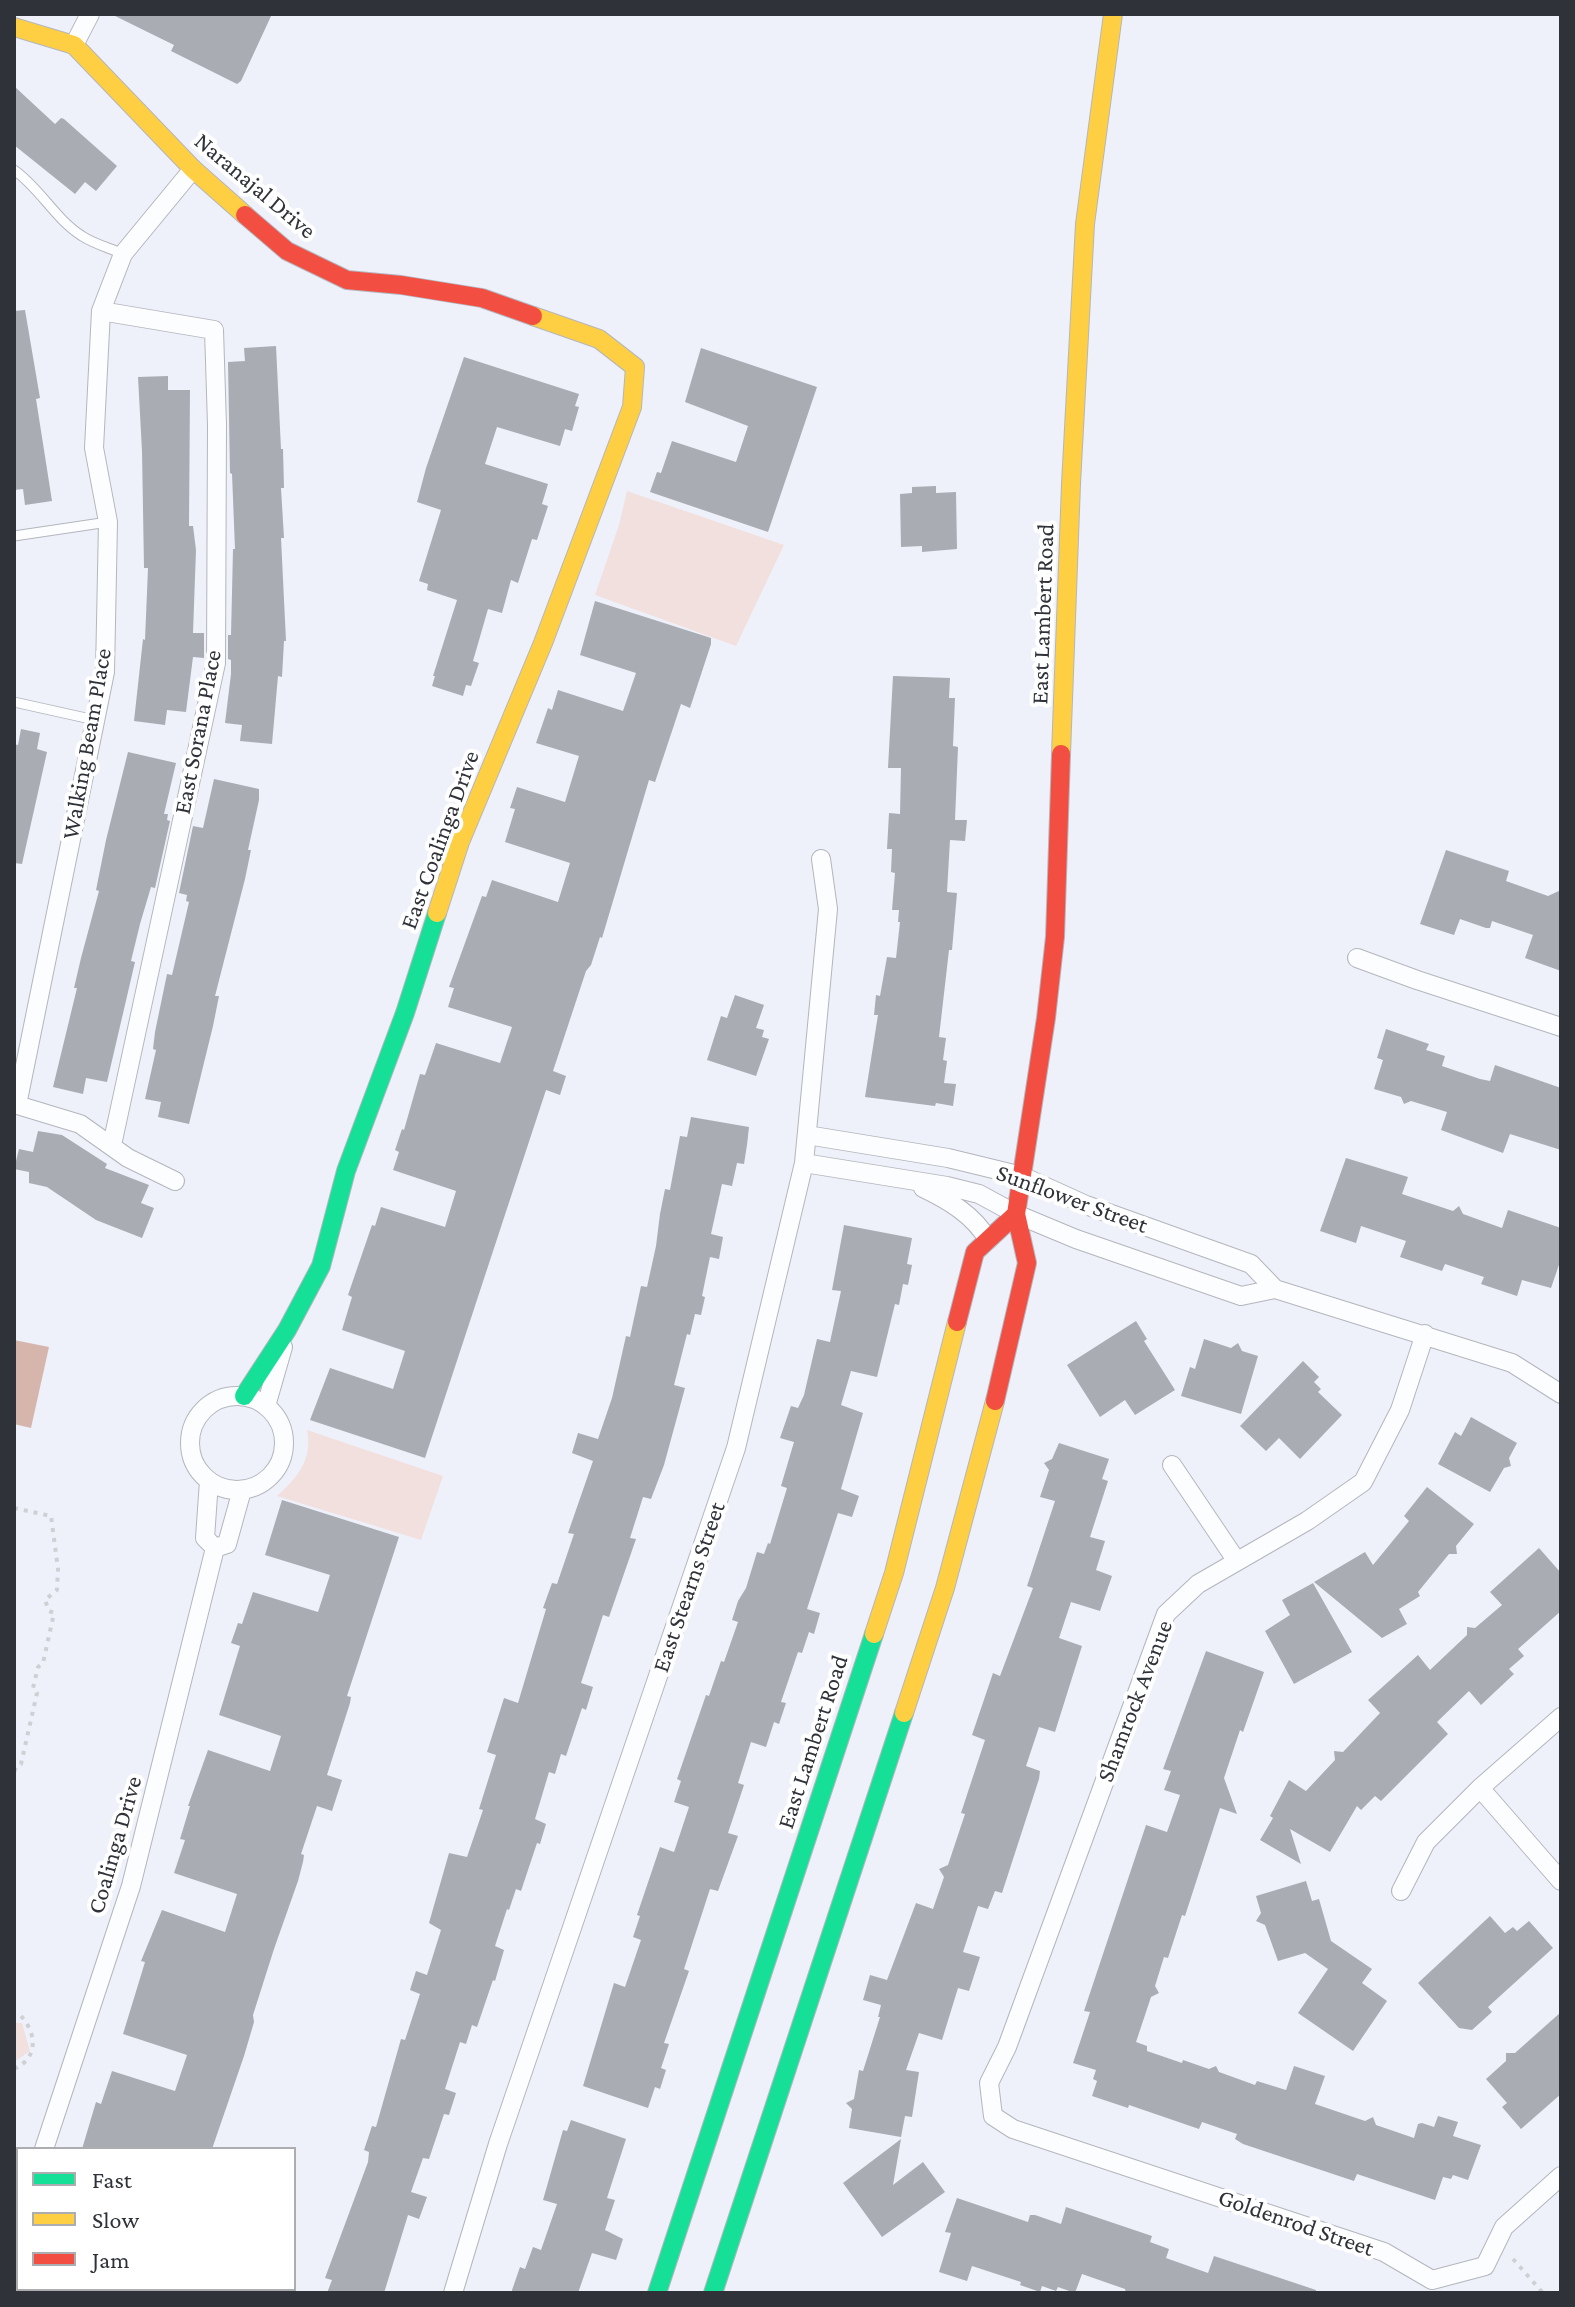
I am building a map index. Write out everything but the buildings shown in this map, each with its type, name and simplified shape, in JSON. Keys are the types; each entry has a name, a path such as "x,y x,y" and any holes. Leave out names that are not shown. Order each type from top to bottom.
{"main road":[{"name":"East Lambert Road","path":"713,2293 945,1588 987,1436 1027,1263 1016,1214 1055,937 1071,484 1085,224 1113,14"},
{"name":"Naranajal Drive","path":"14,27 74,45 193,169 287,251 347,280 482,298 599,339 635,367"},
{"name":"East Coalinga Drive","path":"287,1330 321,1266 346,1171 405,1013 460,842 543,643 632,407 635,367"},
{"name":"East Lambert Road","path":"657,2293 894,1573 975,1252 1016,1214"},
{"path":"244,1396 287,1330"}],"street":[{"path":"74,45 90,14"},
{"name":"Walking Beam Place","path":"16,1104 105,672 108,522 94,448 101,311 123,254 193,169"},
{"name":"East Sorana Place","path":"101,311 214,330 217,425 216,663 112,1145"},
{"name":"East Stearns Street","path":"453,2293 498,2144 736,1448 804,1163 828,909 821,859"},
{"path":"1357,958 1561,1027"},
{"path":"16,1104 80,1124 128,1158 175,1181"},
{"name":"Sunflower Street","path":"807,1135 948,1158 1022,1176 1086,1205 1251,1264 1275,1289"},
{"name":"Sunflower Street","path":"804,1163 979,1194 1016,1214 1076,1239 1241,1296 1275,1289 1512,1363 1561,1394"},
{"path":"907,1180 952,1204 981,1228 988,1240"},
{"path":"266,1406 287,1330"},
{"name":"Shamrock Avenue","path":"993,2116 989,2083 1007,2047 1166,1614 1198,1584 1307,1521 1363,1482 1400,1410 1425,1334"},
{"path":"244,1396 266,1406 282,1428 284,1442 277,1469 268,1479 242,1490 230,1490 209,1481 192,1456 190,1440 202,1412 214,1402 229,1397 244,1396"},
{"path":"1172,1465 1236,1560"},
{"name":"Coalinga Drive","path":"209,1481 205,1538 215,1548"},
{"name":"Coalinga Drive","path":"215,1548 227,1544 242,1490"},
{"name":"Coalinga Drive","path":"45,2147 131,1886 215,1548"},
{"path":"1401,1891 1426,1842 1480,1788 1561,1717"},
{"path":"1480,1788 1561,1881"},
{"name":"Goldenrod Street","path":"993,2116 1013,2129 1384,2252 1432,2280 1485,2266 1504,2227 1561,2176"}],"lane":[{"path":"14,170 30,181 81,236 123,254"},
{"path":"14,536 108,522"},
{"path":"14,702 95,720"}],"path":[{"path":"14,1508 51,1516 58,1569 57,1590 45,1600 49,1611 54,1613 43,1663 38,1667 33,1688 37,1693 21,1764 14,1773"},
{"path":"14,2069 23,2065 31,2054 34,2041 32,2030 17,2012"},
{"path":"1497,2242 1543,2293"}],"shaded area":[{"path":"627,491 784,545 736,646 595,595"},
{"path":"14,1340 49,1347 31,1428 14,1424"},
{"path":"307,1430 443,1476 421,1540 277,1496 302,1468 308,1450"},
{"path":"14,2023 22,2023 30,2051 14,2062"}],"traffic: fast":[{"path":"244,1396 287,1330 321,1266 346,1171 405,1013 437,913"},
{"path":"657,2293 874,1634"},
{"path":"713,2293 904,1713"}],"traffic: slow":[{"path":"1061,754 1085,224 1113,14"},
{"path":"14,27 74,45 193,169 245,215"},
{"path":"437,913 460,842 543,643 632,407 635,367 599,339 533,316"},
{"path":"874,1634 894,1573 957,1322"},
{"path":"904,1713 945,1588 995,1401"}],"traffic: jam":[{"path":"245,215 287,251 347,280 482,298 533,316"},
{"path":"995,1401 1027,1263 1016,1214 1055,937 1061,754"},
{"path":"957,1322 975,1252 1016,1214"}]}
